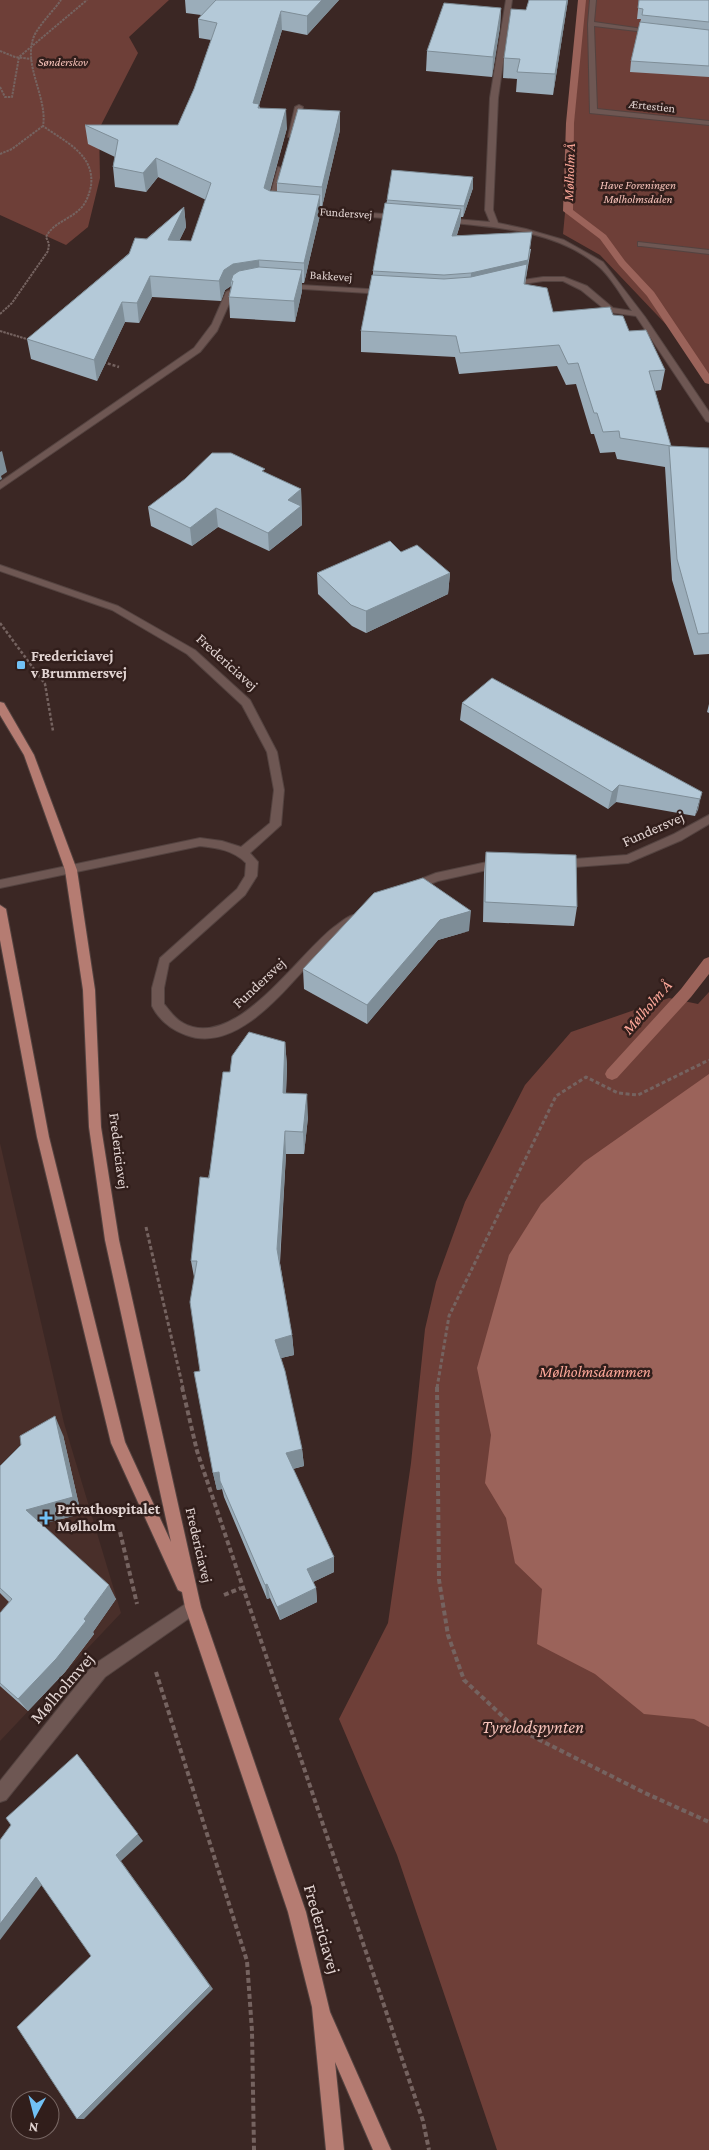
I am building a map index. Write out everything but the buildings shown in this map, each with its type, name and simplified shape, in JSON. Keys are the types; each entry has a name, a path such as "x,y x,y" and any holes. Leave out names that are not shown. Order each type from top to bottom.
{"main road":[{"name":"Fredericiavej","path":"0,706 29,755 71,870 89,990 95,1127 112,1240 194,1607 297,1912 321,2007 335,2150"},
{"name":"Fredericiavej","path":"0,909 43,1137 118,1443 194,1607"},
{"name":"Fredericiavej","path":"321,2007 382,2150"}],"street":[{"path":"494,224 489,210 494,98 509,0"},
{"path":"593,0 591,24 660,32"},
{"name":"Ærtestien","path":"591,24 593,111 709,124"},
{"path":"288,144 299,107"},
{"path":"280,208 271,207 284,162"},
{"name":"Fundersvej","path":"290,209 407,218"},
{"path":"436,220 494,224 561,242 598,261 709,419"},
{"path":"640,244 709,252"},
{"path":"504,285 543,279 564,280 584,288 612,310 637,314"},
{"path":"0,486 197,350 209,338 219,322 229,294 238,288 252,286"},
{"name":"Bakkevej","path":"279,286 395,293"},
{"name":"Fredericiavej","path":"0,568 115,608 190,652 246,703 272,752 279,790 275,825 243,852"},
{"name":"Fundersvej","path":"548,864 628,859 678,837 709,819"},
{"path":"0,884 200,842 229,845 243,852"},
{"name":"Fundersvej","path":"243,852 252,862 251,876 241,892 164,961 158,988 158,1006 181,1028 195,1034 212,1034 227,1031 254,1013 319,946 365,910"},
{"path":"400,893 436,877 500,863 510,863"},
{"name":"Mølholmvej","path":"0,1794 99,1671 194,1607"}],"path":[{"path":"0,154 12,149 43,126 45,115 32,59 32,47 35,35 61,0"},
{"path":"0,87 5,97 12,96 19,57 87,0"},
{"path":"0,51 32,59"},
{"path":"0,314 12,303 48,251 49,244 46,237 49,230 79,210 87,201 91,189 88,164 81,153 43,126"},
{"path":"0,330 36,342"},
{"path":"100,361 136,372 162,375"},
{"path":"0,623 45,684 56,738"},
{"path":"709,1060 638,1095 618,1093 586,1077 556,1096 480,1248 450,1316 437,1389 439,1580 448,1635 464,1680 514,1727 645,1793 709,1822"},
{"path":"145,1221 197,1451 423,2121 429,2150"},
{"path":"145,1639 246,1960 252,2031 254,2150"}],"shaded area":[{"name":"Privathospitalet Mølholm","path":"0,1143 64,1423 121,1613 0,1741"}],"green space":[{"name":"Sønderskov","path":"0,0 169,0 129,37 138,53 99,129 100,178 88,227 66,245 0,215"},
{"name":"Have Foreningen Mølholmsdalen","path":"585,0 709,0 709,381 677,336 600,255 563,234"},
{"name":"Tyrelodspynten","path":"709,992 709,2150 497,2150 397,1855 339,1719 388,1623 411,1463 425,1329 436,1282 465,1202 525,1085 571,1032 669,998 698,1004"}],"water":[{"name":"Mølholmsdammen","path":"709,1074 709,1727 694,1719 644,1714 595,1674 537,1644 542,1589 515,1563 506,1518 485,1483 491,1435 477,1368 509,1255 541,1204 584,1162"}],"waterway":[{"name":"Mølholm Å","path":"582,0 570,123 568,211 603,237 622,263 651,294 677,336 709,381"},
{"name":"Mølholm Å","path":"612,1074 686,993 709,963"}],"place":[{"name":"Fredericiavej v Brummersvej","path":"21,665"},
{"name":"Privathospitalet Mølholm","path":"46,1518"}]}
